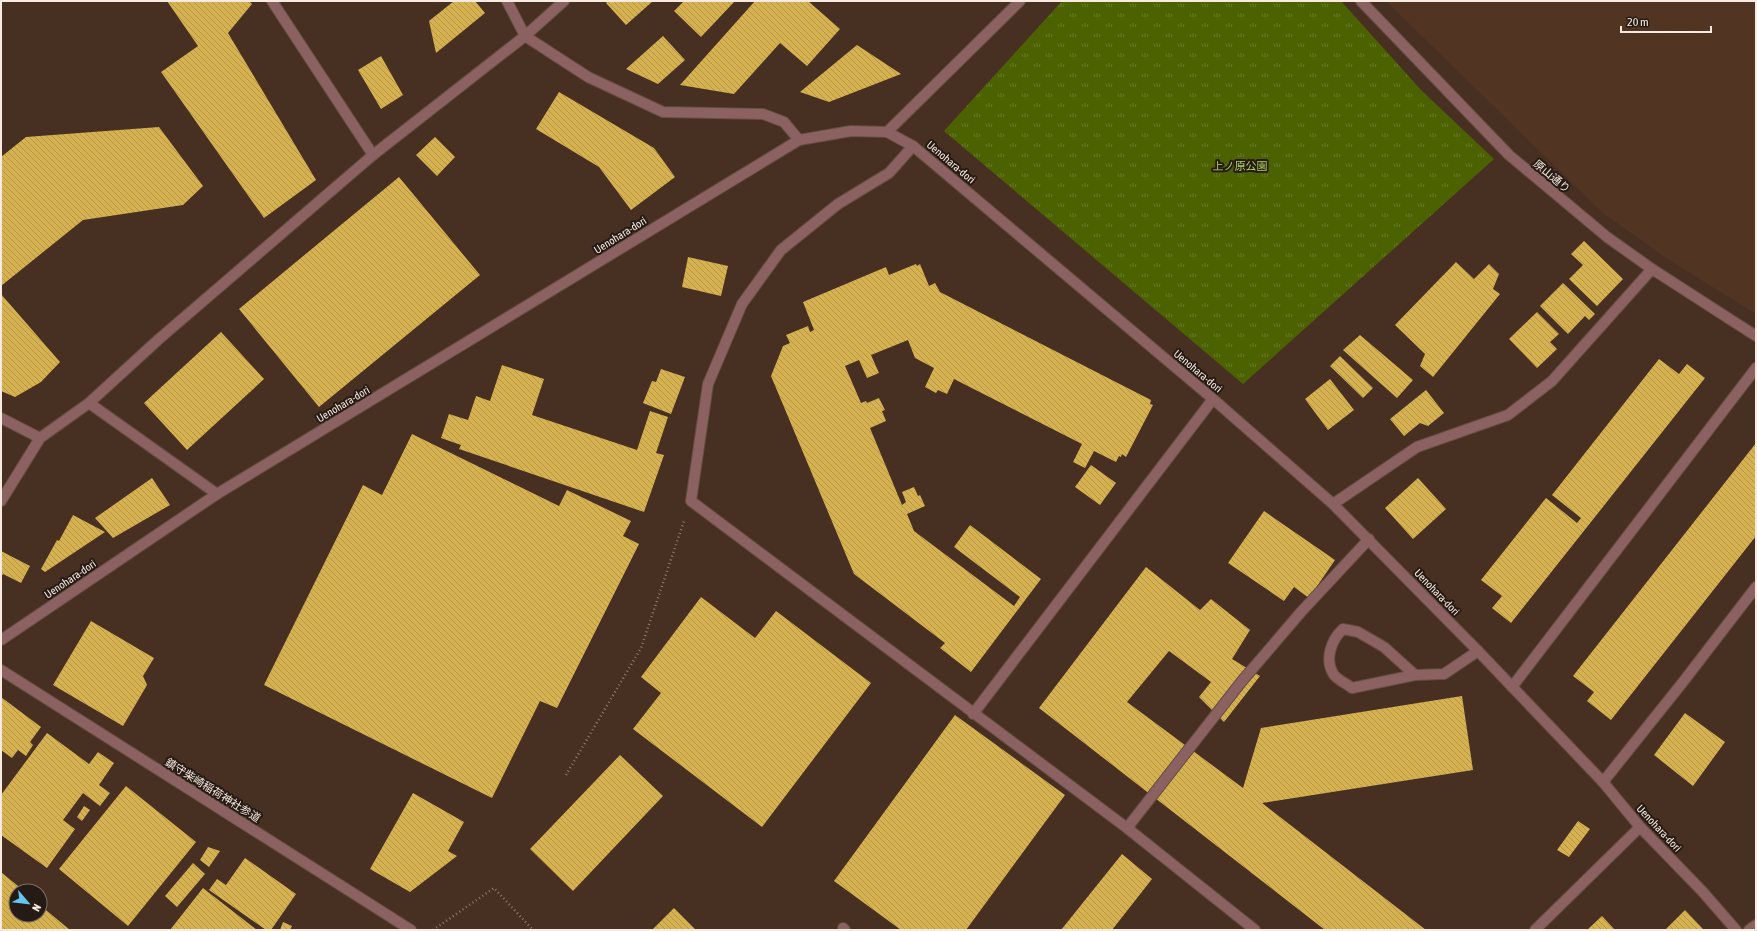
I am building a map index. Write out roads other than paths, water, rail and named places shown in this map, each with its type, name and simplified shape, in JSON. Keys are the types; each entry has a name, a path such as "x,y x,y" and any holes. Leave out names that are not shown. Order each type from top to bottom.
{"street":[{"path":"272,1 373,155"},
{"path":"507,1 524,36 588,77 663,112 763,114 784,122 799,140"},
{"path":"1,501 40,438 89,403 158,338 373,155 524,36 564,1"},
{"path":"886,132 1020,1"},
{"name":"原山通り","path":"1361,1 1509,156 1606,237 1652,269 1756,336"},
{"name":"Uenohara-dori","path":"1,640 217,494 799,140 851,131 886,132 913,146 1213,399 1333,504 1478,651 1603,782 1640,827 1702,891 1736,930"},
{"path":"913,146 889,173 838,204 781,250 742,304 708,384 691,501 973,714 1127,828 1255,930"},
{"path":"1333,504 1417,447 1508,415 1552,381 1652,269"},
{"path":"1512,688 1756,368"},
{"path":"973,714 1213,399"},
{"path":"89,403 217,494"},
{"path":"1,418 40,438"},
{"path":"1127,828 1242,681 1301,612 1369,540"},
{"path":"1603,782 1683,682 1756,587"},
{"path":"1415,675 1384,647 1358,632 1343,629 1335,637 1329,658 1334,675 1352,688 1415,675 1444,674 1478,651"},
{"name":"鎮守柴崎稲荷神社参道","path":"1,670 412,930"},
{"path":"1535,930 1640,827"},
{"path":"1749,930 1756,925"}],"park label":[{"name":"上ノ原公園","path":"1240,166"}]}
